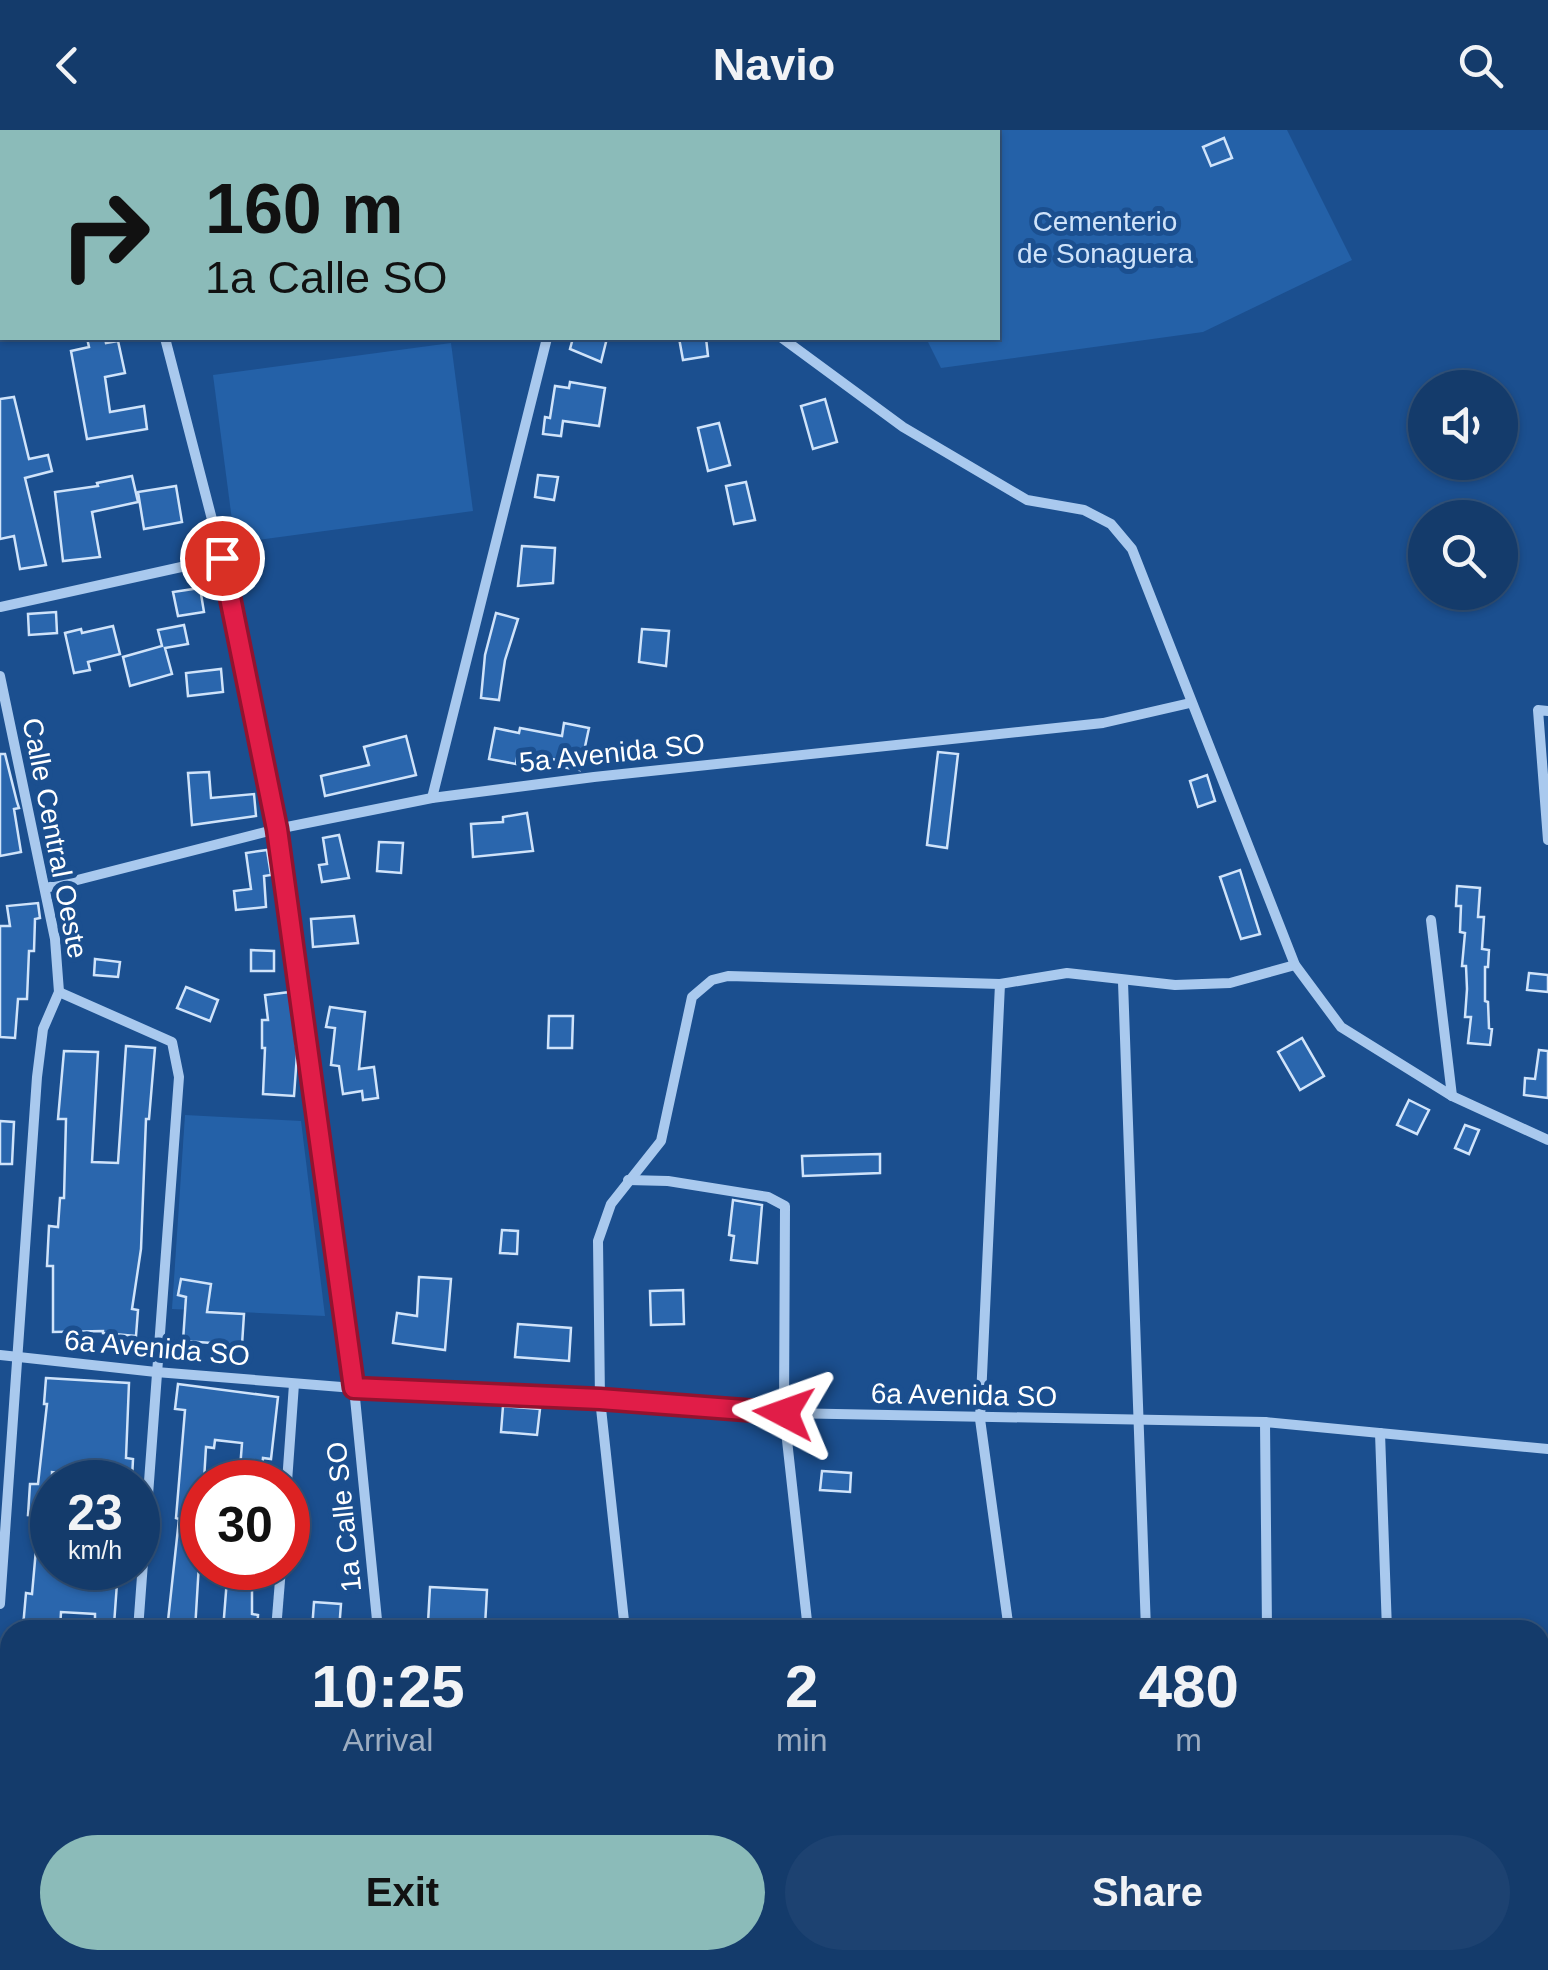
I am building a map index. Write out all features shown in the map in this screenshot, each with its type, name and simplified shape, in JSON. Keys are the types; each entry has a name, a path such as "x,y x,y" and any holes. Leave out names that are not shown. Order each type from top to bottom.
{"street":[{"name":"1a Calle SO","path":"165,340 222,558 277,829 354,1388 377,1620"},
{"path":"432,798 546,340"},
{"path":"785,340 904,427 1027,500 1084,510 1111,524 1132,549 1295,965 1341,1027 1452,1096 1548,1140"},
{"path":"0,606 222,558"},
{"name":"Calle Central Oeste","path":"0,676 46,888 59,992 43,1029 37,1078 0,1604"},
{"name":"5a Avenida SO","path":"46,888 277,829 432,798 1104,723 1190,703"},
{"path":"1548,711 1538,710 1548,840"},
{"path":"1431,920 1452,1096"},
{"path":"623,1620 600,1399 598,1241 610,1204 661,1142 692,997 712,980 728,976 1000,984 1067,973 1175,985 1230,983 1295,965"},
{"path":"1123,982 1146,1620"},
{"path":"1000,984 980,1419 1008,1620"},
{"path":"59,992 172,1042 178,1077 139,1620"},
{"path":"628,1180 668,1181 768,1197 786,1206 784,1413 807,1620"},
{"name":"6a Avenida SO","path":"0,1355 354,1388 600,1399 784,1413 1265,1422 1548,1449"},
{"path":"289,1460 294,1384"},
{"path":"1265,1422 1267,1620"},
{"path":"1380,1433 1386,1620"},
{"path":"277,1620 279,1590"}],"green space":[{"name":"Cementerio de Sonaguera","path":"1000,130 1287,130 1352,260 1203,332 941,368 927,340 1000,340"},
{"path":"451,343 473,511 235,543 213,375"},
{"path":"185,1115 301,1121 325,1316 172,1309"}],"building":[{"path":"1224,138 1232,158 1211,166 1203,147"},
{"path":"87,340 118,341 125,373 105,377 110,412 144,406 147,429 87,439 71,351 89,347"},
{"path":"572,340 606,340 601,362 570,349"},
{"path":"679,340 706,340 708,356 683,360"},
{"path":"570,382 605,388 599,426 563,421 561,436 543,434 555,386 569,388"},
{"path":"14,397 29,459 48,455 52,471 25,478 46,565 20,569 14,536 0,539 0,399"},
{"path":"825,399 837,442 813,449 801,406"},
{"path":"719,423 730,465 708,471 698,428"},
{"path":"538,475 558,477 554,500 535,497"},
{"path":"132,476 138,502 92,512 100,557 63,561 55,492"},
{"path":"746,482 755,520 734,524 726,486"},
{"path":"176,486 182,522 144,529 138,492"},
{"path":"522,546 555,548 553,583 518,586"},
{"path":"200,588 204,612 178,616 173,592"},
{"path":"56,612 57,633 29,635 28,614"},
{"path":"496,613 518,619 505,660 499,700 481,698 485,655"},
{"path":"184,625 188,644 165,648 172,674 130,686 123,657 162,646 158,630"},
{"path":"113,626 120,654 88,662 90,670 74,673 65,633"},
{"path":"642,629 669,631 666,666 639,662"},
{"path":"221,669 223,692 188,696 186,673"},
{"path":"564,723 589,728 580,770 556,766 557,760 518,752 516,764 489,759 495,728 562,736"},
{"path":"406,736 416,775 325,796 321,776 369,765 364,747"},
{"path":"938,752 958,754 947,848 927,845"},
{"path":"0,754 5,754 19,808 14,809 21,852 0,856"},
{"path":"209,772 211,798 254,794 256,816 192,825 188,773"},
{"path":"1207,775 1215,801 1198,807 1190,781"},
{"path":"527,813 533,851 473,857 471,824 503,822 503,817"},
{"path":"339,835 349,878 322,882 319,865 327,864 323,838"},
{"path":"379,842 403,843 401,873 377,871"},
{"path":"267,850 271,875 264,876 266,907 236,910 234,891 251,889 246,853"},
{"path":"1240,870 1260,934 1241,939 1220,877"},
{"path":"1457,886 1480,888 1478,917 1484,917 1482,949 1489,950 1485,1001 1492,1029 1490,1045 1468,1043 1471,1017 1465,1017 1465,933 1460,932"},
{"path":"38,903 40,918 35,919 34,951 29,951 27,999 18,999 15,1038 0,1037 0,926 10,926 7,906"},
{"path":"354,916 358,943 313,947 311,919"},
{"path":"251,950 274,951 274,971 251,971"},
{"path":"95,959 120,962 118,977 94,975"},
{"path":"1529,973 1548,975 1548,992 1527,990"},
{"path":"186,987 218,1000 210,1021 177,1008"},
{"path":"290,992 297,1054 294,1096 263,1094 262,1020 268,1020 265,995"},
{"path":"330,1007 365,1012 359,1069 374,1067 378,1098 363,1100 362,1091 343,1094 339,1066 331,1065 335,1028 326,1027"},
{"path":"549,1016 573,1016 572,1048 548,1048"},
{"path":"1302,1038 1324,1076 1300,1090 1278,1052"},
{"path":"126,1046 155,1048 146,1119 141,1249 132,1309 138,1310 136,1336 103,1331 53,1332 53,1266 47,1266 49,1226 58,1227 60,1198 64,1198 66,1119 58,1119 64,1051 98,1052 92,1162 118,1163"},
{"path":"1539,1050 1548,1051 1548,1098 1524,1095 1525,1078 1535,1079"},
{"path":"1409,1100 1429,1110 1417,1134 1397,1125"},
{"path":"0,1121 14,1122 12,1164 0,1164"},
{"path":"1465,1125 1479,1130 1469,1154 1455,1148"},
{"path":"880,1154 880,1173 803,1176 802,1156"},
{"path":"733,1200 762,1205 757,1263 731,1260"},
{"path":"502,1230 518,1231 517,1254 500,1253"},
{"path":"419,1277 451,1279 445,1350 393,1343 397,1313 417,1316"},
{"path":"181,1279 211,1284 207,1312 244,1314 242,1345 183,1341 186,1297 178,1295"},
{"path":"683,1290 684,1324 651,1325 650,1291"},
{"path":"518,1324 571,1328 569,1361 515,1357"},
{"path":"46,1378 129,1383 126,1458 133,1460 41,1460"},
{"path":"178,1384 278,1397 271,1459 241,1460 242,1443 215,1440 214,1448 206,1447 205,1460 181,1460 185,1410 175,1409"},
{"path":"503,1406 540,1409 537,1435 501,1432"},
{"path":"180,1470 180,1590 197,1590 196,1620 168,1620 179,1519 176,1518"},
{"path":"822,1471 851,1473 850,1492 820,1490"},
{"path":"430,1587 487,1590 485,1620 428,1620"},
{"path":"32,1590 116,1590 114,1620 95,1620 95,1614 61,1612 61,1620 24,1620 26,1593 32,1594"},
{"path":"226,1590 252,1590 252,1614 258,1615 258,1620 224,1620"},
{"path":"314,1602 341,1604 340,1620 313,1620"}],"route":[{"path":"222,558 277,829 354,1388 600,1399 784,1413"}]}
